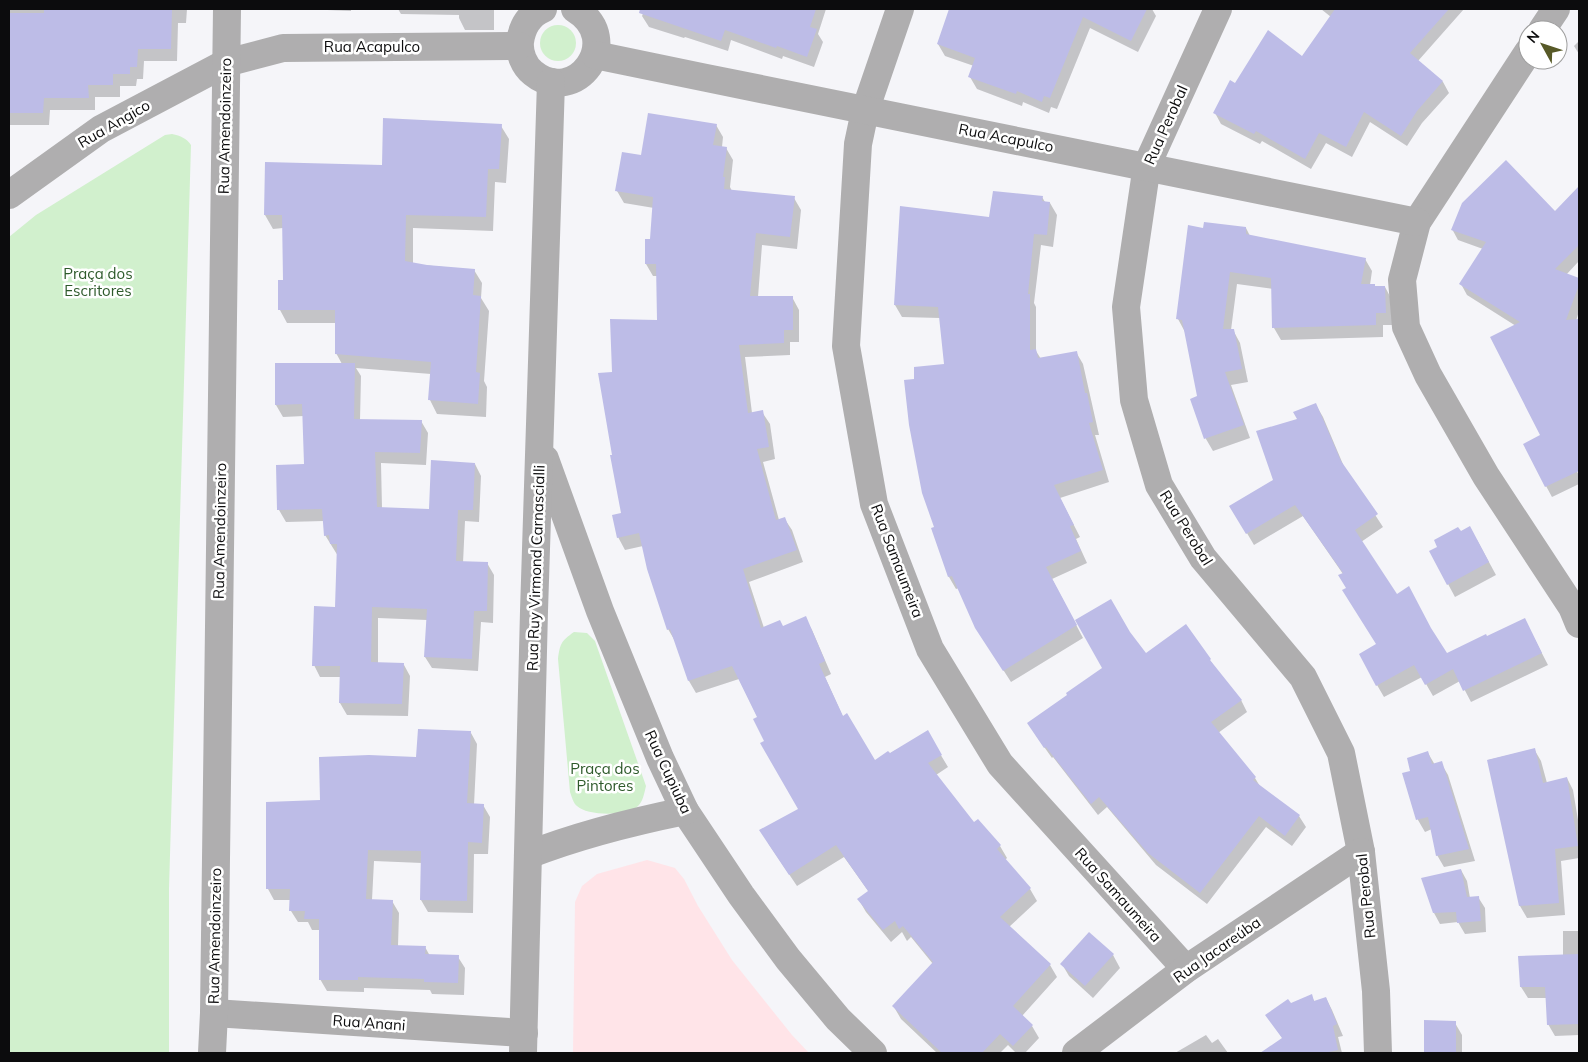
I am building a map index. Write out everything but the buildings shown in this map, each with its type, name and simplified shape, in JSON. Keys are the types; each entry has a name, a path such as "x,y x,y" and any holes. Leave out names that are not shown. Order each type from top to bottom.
{"street":[{"name":"Rua Amendoinzeiro","path":"212,1053 227,9"},
{"path":"543,9 536,12 527,21 521,33 520,46 522,59 529,69 538,78 551,82 573,80 587,69 595,55 597,42 594,29 587,17 576,9"},
{"name":"Rua Samaumeira","path":"900,9 865,111 858,144 846,346 874,504 930,649 1000,764 1186,969"},
{"name":"Rua Perobal","path":"1218,9 1147,165 1126,307 1134,400 1159,485 1203,558 1303,677 1341,753 1361,852 1376,991 1378,1053"},
{"path":"1549,20 1556,9"},
{"name":"Rua Acapulco","path":"226,62 283,48 520,46"},
{"name":"Rua Acapulco","path":"595,55 865,111 1147,165 1417,222"},
{"name":"Rua Angico","path":"9,195 101,129 226,62"},
{"path":"1518,67 1417,222 1402,280 1406,327 1428,375 1486,476 1572,607 1579,624"},
{"name":"Rua Ruy Virmond Carnascialli","path":"524,1043 551,82"},
{"name":"Rua Cupiuba","path":"540,446 600,611 660,758 685,811 741,895 788,959 838,1019 873,1053"},
{"path":"528,855 562,841 606,828 685,811"},
{"name":"Rua Jacareúba","path":"1076,1053 1186,969 1361,852"},
{"name":"Rua Anani","path":"214,1013 524,1043"}],"shaded area":[{"path":"647,860 675,868 684,879 698,906 732,960 792,1035 809,1053 573,1053 575,902 582,886 597,874"}],"green space":[{"path":"558,25 565,26 571,30 575,36 575,50 571,56 565,60 558,61 551,60 545,56 541,50 540,43 541,36 545,30 551,26"},
{"name":"Praça dos Escritores","path":"172,134 183,138 191,145 169,889 169,1053 9,1053 9,237 36,215 165,135"},
{"name":"Praça dos Pintores","path":"574,632 587,633 595,641 646,786 641,803 632,810 607,814 589,812 576,805 570,792 558,659 562,643"}]}
